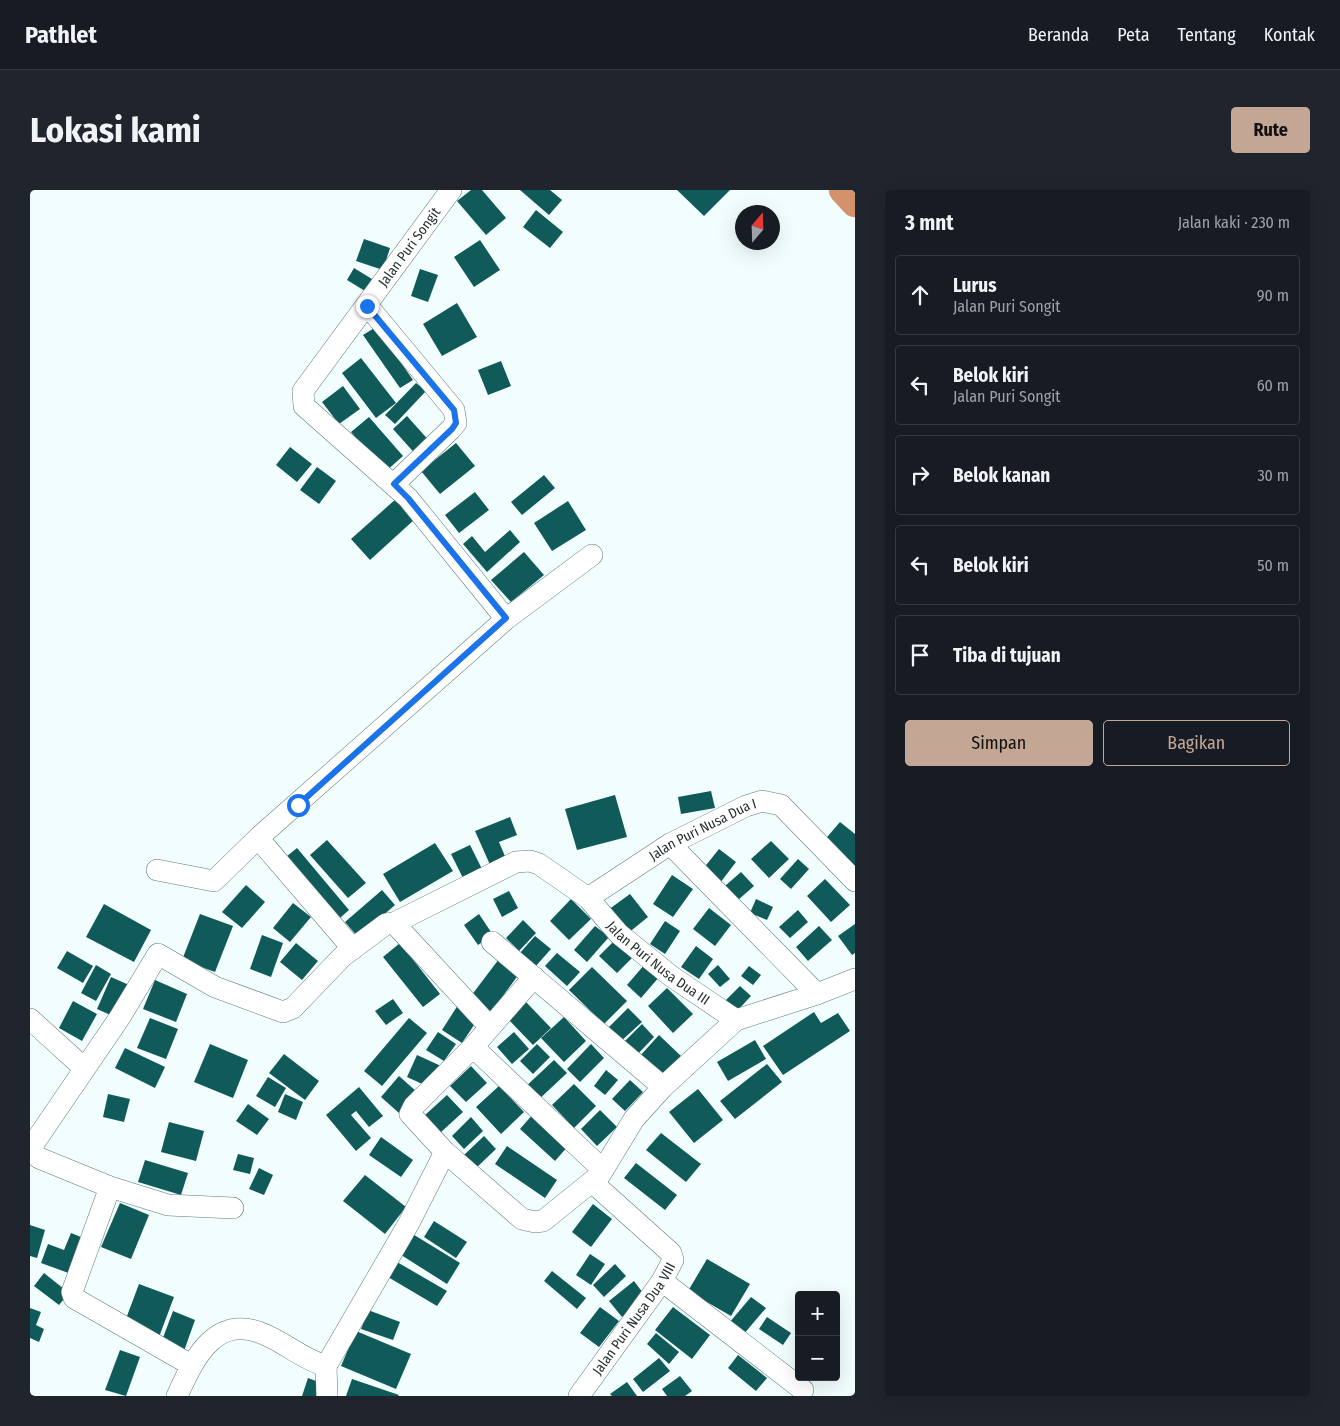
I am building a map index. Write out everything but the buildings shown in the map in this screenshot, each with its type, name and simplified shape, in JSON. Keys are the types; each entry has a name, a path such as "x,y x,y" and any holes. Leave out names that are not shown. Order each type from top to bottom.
{"highway":[{"path":"842,190 855,203"}],"street":[{"name":"Jalan Puri Songit","path":"451,190 303,391 302,400 304,406 408,498 506,618"},
{"path":"367,306 454,410 455,416 456,423 452,429 394,484"},
{"path":"157,870 214,882 258,838 506,618 592,555"},
{"name":"Jalan Puri Nusa Dua I","path":"588,898 670,844 746,806 762,801 781,804 855,881"},
{"path":"258,838 353,949"},
{"path":"670,844 818,994"},
{"name":"Jalan Puri Nusa Dua III","path":"84,1068 120,1017 158,954 215,987 283,1012 293,1008 343,956 386,924 394,923 516,862 530,861 539,864 588,898 619,934 671,976 736,1020"},
{"path":"394,923 490,1027"},
{"path":"492,942 663,1087"},
{"path":"534,977 473,1047 414,1106 410,1114 445,1152 522,1218 529,1221 543,1221 598,1176 634,1119 663,1087 736,1020 818,994 855,979"},
{"path":"30,1019 84,1068 30,1150 39,1158 110,1187 168,1205 233,1208"},
{"name":"Jalan Puri Nusa Dua VIII","path":"473,1047 671,1253 673,1260 662,1282 579,1396"},
{"path":"327,1396 326,1366 409,1223 445,1152"},
{"path":"110,1187 72,1292 74,1298 191,1365"},
{"path":"662,1282 803,1390"},
{"path":"177,1396 191,1365 221,1332 232,1328 245,1328 268,1336 312,1362 326,1366"}],"route":[{"path":"298,805 506,618 408,498 394,484 452,429 456,423 455,416 454,410 367,306"}]}
